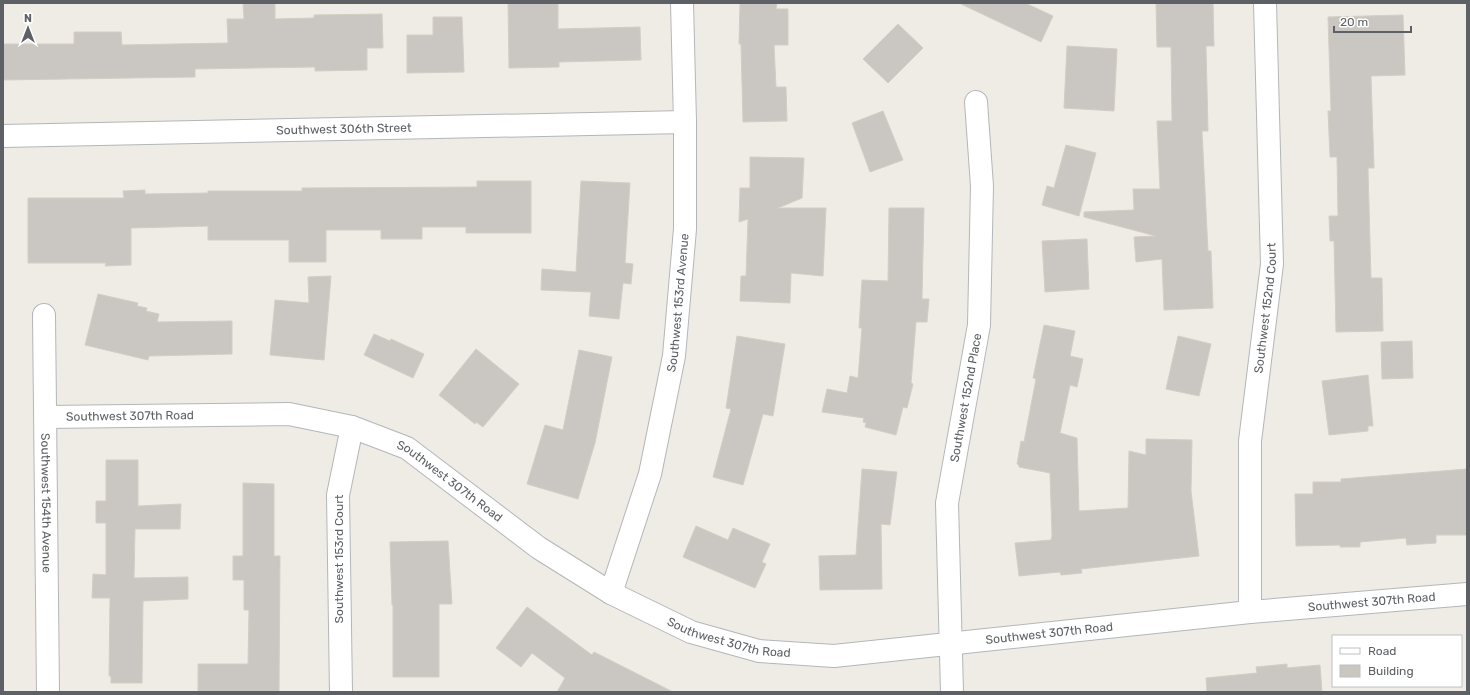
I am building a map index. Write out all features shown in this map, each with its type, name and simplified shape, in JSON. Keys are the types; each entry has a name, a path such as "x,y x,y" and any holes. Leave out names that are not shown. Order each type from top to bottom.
{"street":[{"name":"Southwest 153rd Avenue","path":"611,593 650,474 674,356 685,229 685,122 682,3"},
{"name":"Southwest 152nd Court","path":"1250,612 1250,441 1272,264 1265,3"},
{"name":"Southwest 152nd Place","path":"952,692 947,503 979,325 982,186 976,102"},
{"name":"Southwest 306th Street","path":"3,136 685,122"},
{"name":"Southwest 154th Avenue","path":"44,315 48,692"},
{"name":"Southwest 307th Road","path":"46,417 289,414 352,427 407,448 539,548 611,593 691,632 759,651 834,656 1250,612 1467,594"},
{"name":"Southwest 153rd Court","path":"341,692 338,495 352,427"}],"building":[{"path":"243,3 275,3 275,19 314,18 314,15 382,14 383,48 367,48 367,70 315,71 315,67 195,69 195,77 3,80 3,44 74,44 74,32 121,32 122,45 228,43 227,19 244,19"},
{"path":"508,3 558,3 558,29 640,27 641,60 559,62 559,67 509,68"},
{"path":"740,3 777,3 776,9 788,9 788,45 774,45 776,87 786,87 787,121 743,122 741,44 739,44"},
{"path":"959,3 1025,3 1053,16 1041,42"},
{"path":"1156,3 1213,3 1214,46 1206,46 1208,131 1202,131 1208,251 1211,251 1213,308 1164,310 1162,259 1136,262 1134,237 1156,236 1084,217 1084,212 1134,210 1133,189 1160,189 1157,121 1172,121 1171,47 1157,47"},
{"path":"1403,15 1405,75 1371,76 1374,168 1368,168 1371,278 1382,278 1383,331 1336,332 1334,241 1330,241 1329,216 1338,216 1337,157 1330,157 1328,111 1331,111 1328,17"},
{"path":"433,17 462,17 464,72 407,73 407,35 433,35"},
{"path":"898,24 923,48 888,83 863,59"},
{"path":"1067,46 1117,49 1114,111 1064,108"},
{"path":"883,111 903,160 870,172 852,123"},
{"path":"1066,145 1096,153 1079,216 1042,205 1047,186 1054,188"},
{"path":"750,157 804,158 802,198 778,208 826,208 823,276 791,273 790,303 740,301 741,276 746,276 748,219 739,222 740,188 750,188"},
{"path":"477,181 531,181 531,233 466,233 466,227 422,227 422,239 381,239 381,230 326,230 326,262 289,262 289,240 208,240 208,226 131,228 131,265 105,266 106,263 28,263 28,198 124,198 123,191 145,190 145,194 208,193 208,191 302,191 302,188 477,187"},
{"path":"581,181 630,183 625,263 633,264 631,284 623,283 619,319 589,316 591,292 541,290 542,269 576,272"},
{"path":"889,208 924,208 922,299 929,299 927,322 916,322 911,383 913,384 907,408 903,407 896,435 865,427 866,423 863,422 864,418 822,412 827,389 847,393 850,376 858,378 862,328 859,328 862,280 888,281"},
{"path":"1087,239 1089,289 1045,292 1042,241"},
{"path":"331,276 324,360 270,355 275,300 309,303 308,277"},
{"path":"98,294 138,303 137,306 147,308 146,311 159,314 157,322 232,321 232,354 149,356 148,360 85,345"},
{"path":"1044,325 1075,331 1070,356 1083,359 1077,387 1070,385 1060,433 1077,438 1079,511 1128,508 1129,451 1146,455 1146,439 1192,440 1191,491 1199,556 1081,569 1082,573 1061,575 1060,572 1019,576 1015,543 1051,540 1052,536 1050,473 1019,467 1017,464 1021,441 1024,442 1036,379 1033,378"},
{"path":"374,334 390,341 391,339 424,354 413,378 364,355"},
{"path":"737,336 785,344 773,416 763,414 743,485 713,477 731,409 726,408"},
{"path":"1178,336 1211,344 1199,396 1166,389"},
{"path":"1412,341 1413,378 1382,379 1381,342"},
{"path":"476,349 519,384 483,427 476,422 475,424 439,395"},
{"path":"579,350 612,357 595,443 578,499 527,484 545,425 563,430"},
{"path":"1368,375 1373,426 1368,426 1368,431 1329,435 1322,381"},
{"path":"106,460 138,460 138,506 181,504 180,529 135,529 134,578 188,577 188,599 143,601 142,683 111,683 111,676 109,676 110,598 92,598 93,574 106,575 106,523 96,523 96,501 106,501"},
{"path":"862,469 897,472 890,525 881,524 882,589 820,590 819,556 856,555"},
{"path":"1467,469 1467,535 1436,535 1436,543 1407,545 1406,538 1360,542 1360,547 1340,547 1340,545 1296,546 1295,494 1313,494 1313,482 1341,482 1341,479"},
{"path":"243,483 274,484 274,556 280,556 279,692 198,692 198,664 248,664 249,610 244,610 244,580 233,580 233,556 243,556"},
{"path":"696,526 728,540 733,528 770,544 762,562 766,564 755,588 683,557"},
{"path":"448,541 452,604 439,604 439,677 393,677 393,605 390,542"},
{"path":"527,607 592,655 594,652 673,692 557,692 565,678 532,653 521,667 496,648"},
{"path":"1287,664 1287,668 1320,665 1322,692 1207,692 1206,678 1257,673 1256,667"}]}
